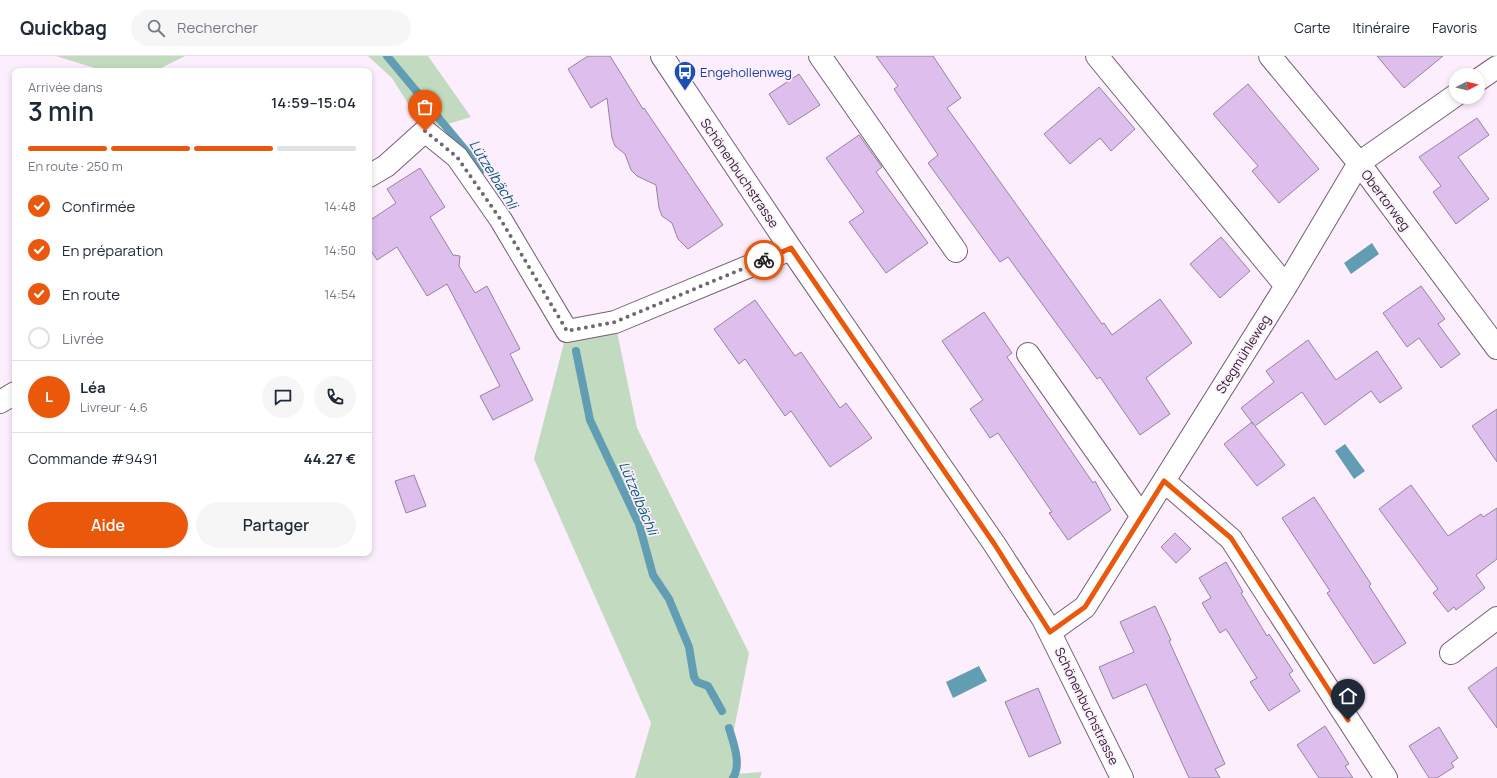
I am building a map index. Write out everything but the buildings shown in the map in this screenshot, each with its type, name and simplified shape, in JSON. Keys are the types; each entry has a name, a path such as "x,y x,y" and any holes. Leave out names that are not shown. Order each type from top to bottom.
{"street":[{"name":"Schönenbuchstrasse","path":"662,56 791,248 995,545 1050,632 1122,778"},
{"path":"820,56 956,251"},
{"path":"1097,56 1286,286"},
{"name":"Obertorweg","path":"1270,56 1359,163 1497,348"},
{"path":"1485,75 1497,67"},
{"name":"Stegmühleweg","path":"1050,632 1085,607 1141,515 1164,481 1286,286 1359,163 1449,100"},
{"path":"372,174 386,166 425,131 457,157 501,220 567,331 615,322 791,248"},
{"path":"1028,354 1141,515"},
{"path":"0,402 12,395"},
{"path":"1164,481 1231,538 1386,778"},
{"path":"1451,653 1497,618"}],"green space":[{"path":"56,56 185,56 161,68 94,68"},
{"path":"368,56 428,56 471,117 425,131 392,78"},
{"path":"615,322 637,428 749,653 732,740 736,774 762,772 760,778 635,778 651,723 534,459 567,331"}],"water":[{"path":"1372,243 1379,254 1351,274 1344,263"},
{"path":"1345,444 1365,471 1354,479 1335,451"},
{"path":"979,666 987,681 953,698 946,682"}],"waterway":[{"name":"Lützelbächli","path":"387,56 472,158 480,172"},
{"name":"Lützelbächli","path":"576,351 590,420 639,524 653,575 669,599 689,647 694,677 697,682 708,686 722,711"},
{"name":"Lützelbächli","path":"729,728 737,760 736,772 733,778"}],"way so far":[{"path":"425,131 457,157 501,220 567,331 615,322 764,260"}],"place":[{"name":"Engehollenweg","path":"685,92"}],"route":[{"path":"764,260 791,248 995,545 1050,632 1085,607 1141,515 1164,481 1231,538 1348,720"}]}
